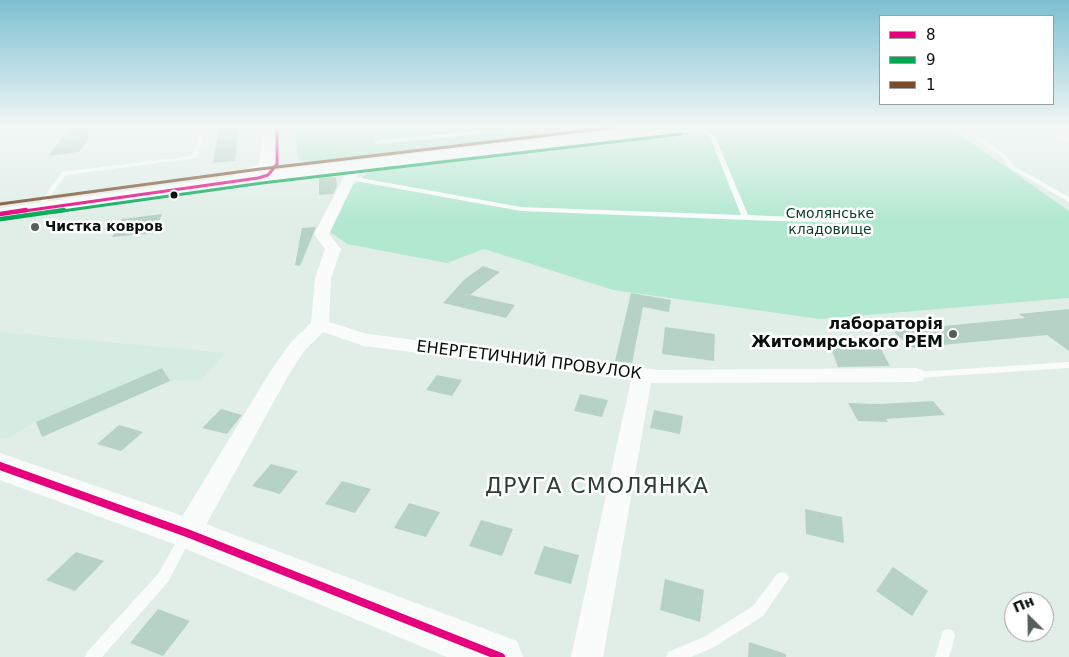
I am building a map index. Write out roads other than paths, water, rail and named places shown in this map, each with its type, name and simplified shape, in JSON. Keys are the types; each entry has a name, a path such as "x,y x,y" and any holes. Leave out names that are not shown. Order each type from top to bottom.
{"street":[{"path":"273,158 274,172"},
{"path":"274,172 275,158"},
{"path":"0,213 274,172 353,172 449,158"},
{"path":"41,206 274,172"},
{"path":"188,533 280,372 298,346 320,325 323,278 333,249 321,234 353,172"},
{"name":"ЕНЕРГЕТИЧНИЙ ПРОВУЛОК","path":"320,325 364,340 659,377 916,375"},
{"path":"587,657 642,375"},
{"path":"0,466 188,533 501,657"}],"lane":[{"path":"41,206 64,172 194,158"},
{"path":"721,158 746,218"},
{"path":"1005,158 1018,171 1069,200"},
{"path":"353,172 521,208 846,221"},
{"path":"916,375 1069,365"},
{"path":"92,657 164,578 188,533"},
{"path":"673,657 710,642 758,611 782,578"},
{"path":"942,657 948,636"}],"place":[{"name":"Чистка ковров","path":"35,227"},
{"name":"лабораторія Житомирського РЕМ","path":"953,334"}],"district":[{"name":"ДРУГА СМОЛЯНКА","path":"597,487"}],"park label":[{"name":"Смолянське кладовище","path":"830,222"}]}
